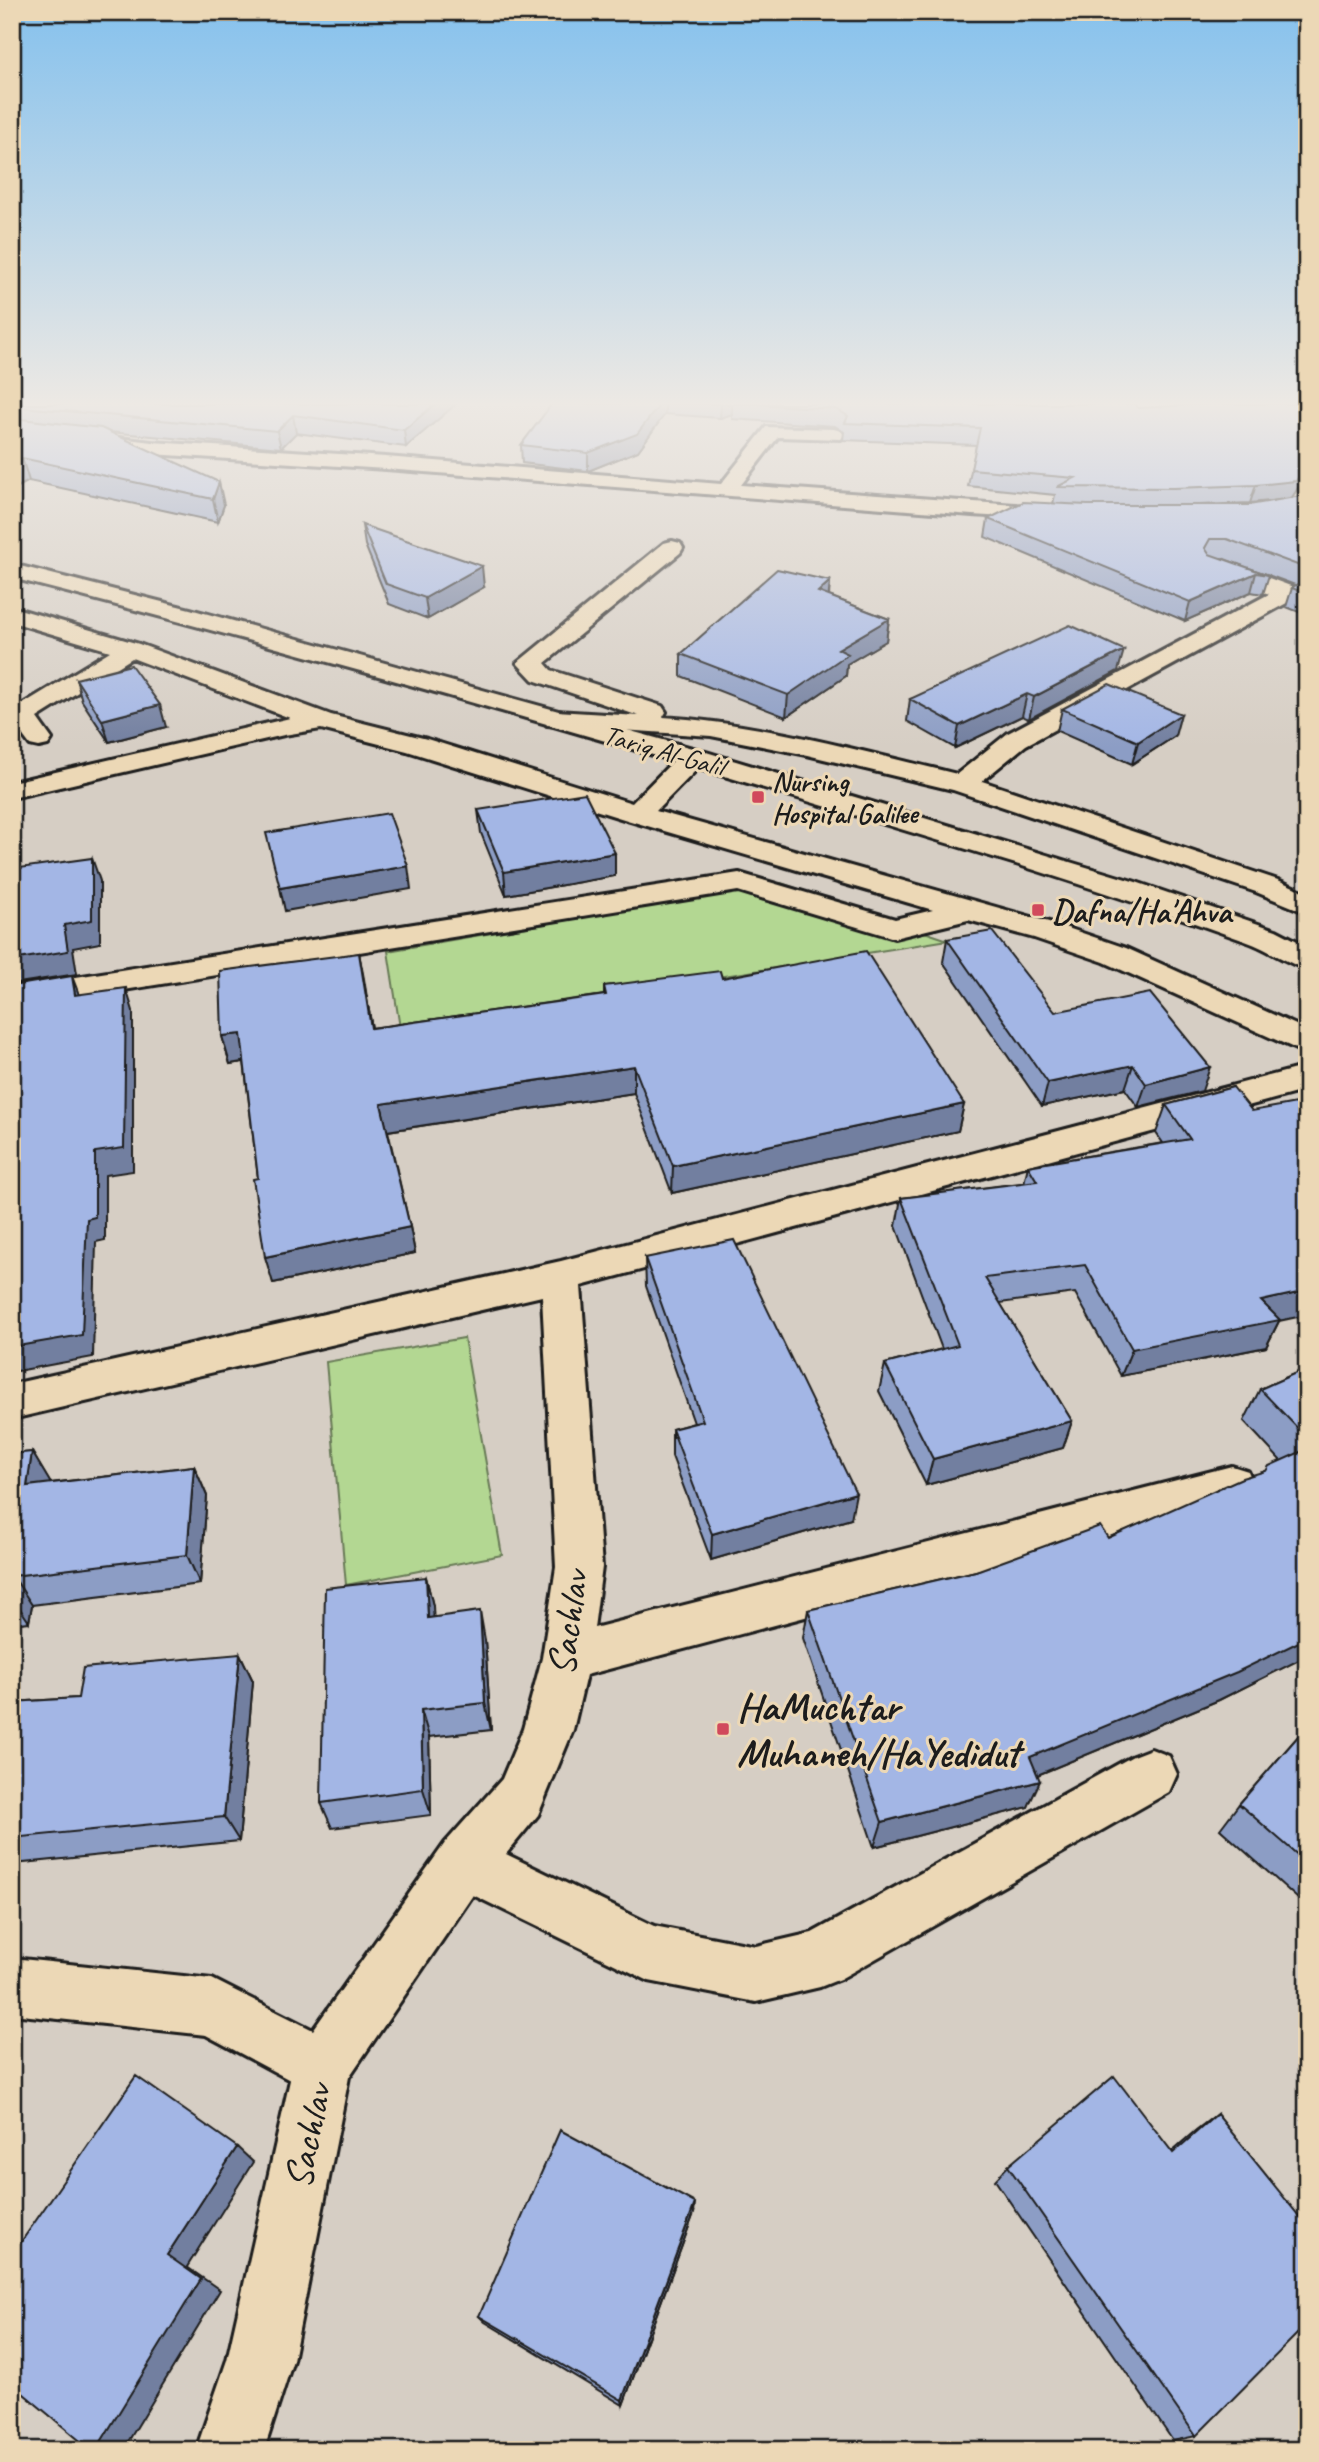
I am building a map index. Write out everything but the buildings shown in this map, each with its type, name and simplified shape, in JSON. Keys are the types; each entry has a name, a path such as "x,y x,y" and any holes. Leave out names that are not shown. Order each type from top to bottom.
{"street":[{"path":"672,548 530,663 542,675 694,727"},
{"path":"962,784 1017,739 1288,593 1213,565"},
{"name":"Tariq Al-Galil","path":"12,571 182,614 693,757 1125,888 1265,937 1307,959"},
{"path":"12,614 130,649 322,721 417,745 637,814 1045,931 1115,955 1269,1023 1307,1043"},
{"path":"39,739 22,716 130,649"},
{"path":"556,719 711,727 962,784 1267,886 1307,904"},
{"path":"12,790 284,727 322,721"},
{"path":"637,814 693,757"},
{"path":"12,998 738,882 894,929 969,911"},
{"path":"12,1402 561,1276 1307,1078"},
{"name":"Sachlav","path":"230,2450 260,2360 322,2066 464,1862 520,1797 548,1730 566,1658 579,1567 561,1276"},
{"path":"566,1658 1232,1485"},
{"path":"464,1862 649,1953 756,1974 820,1959 1151,1774"},
{"path":"12,1986 212,2007 322,2066"}],"green space":[{"path":"781,883 948,940 400,1028 388,951"},
{"path":"464,1338 502,1555 346,1585 326,1362"}],"place":[{"name":"Nursing Hospital Galilee","path":"758,797"},
{"name":"Dafna/Ha'Ahva","path":"1038,910"},
{"name":"HaMuchtar Muhaneh/HaYedidut","path":"723,1729"}]}
